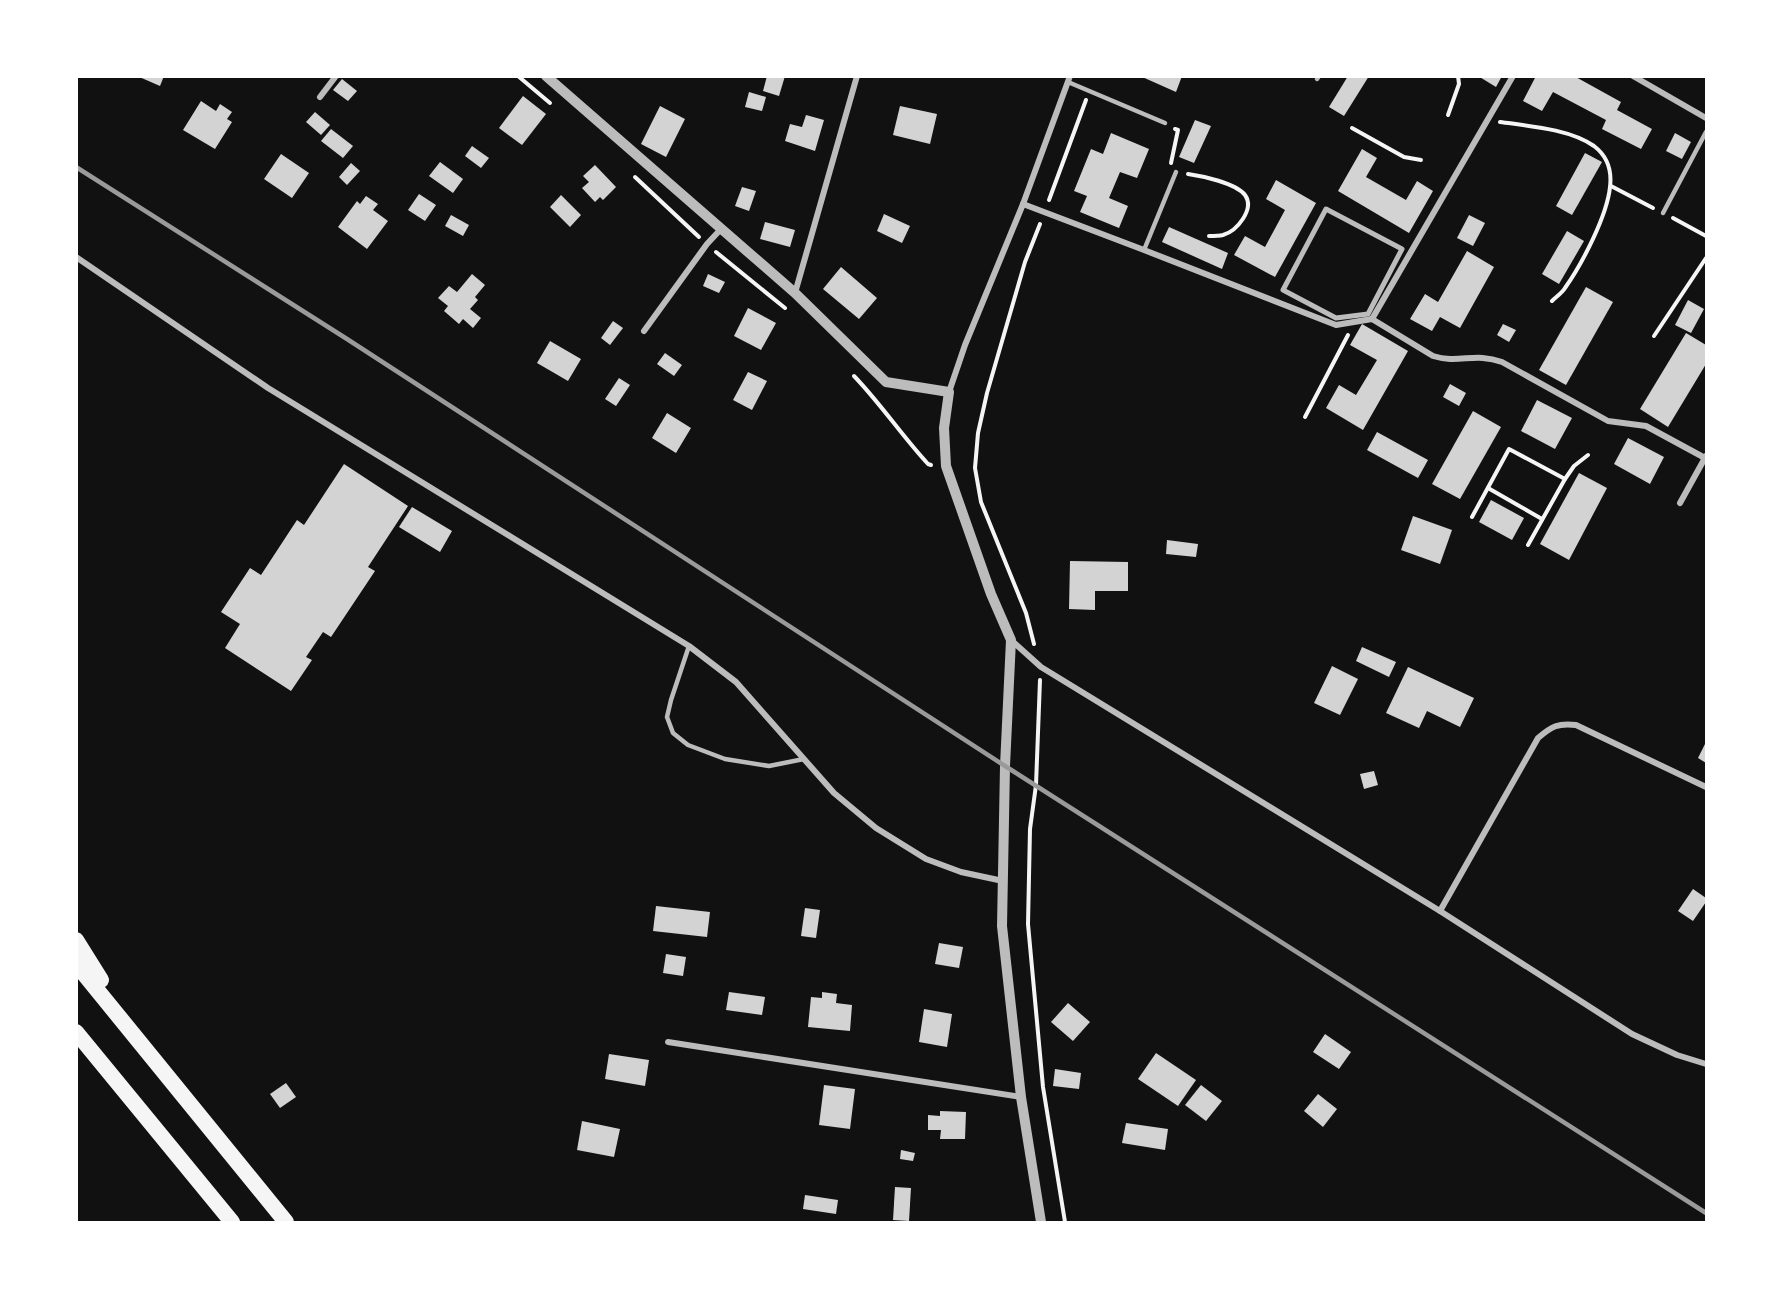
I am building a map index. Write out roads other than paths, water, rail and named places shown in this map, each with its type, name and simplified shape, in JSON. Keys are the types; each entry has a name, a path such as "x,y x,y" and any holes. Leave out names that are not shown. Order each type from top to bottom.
{"highway":[{"path":"76,940 137,1040"},
{"path":"76,964 286,1222"},
{"path":"76,1032 232,1222"}],"street":[{"path":"320,97 336,76"},
{"path":"546,76 795,293 886,382 949,392"},
{"path":"795,293 857,76"},
{"path":"1372,319 1513,76"},
{"path":"1634,76 1707,118"},
{"path":"1069,79 1023,204 965,345 949,392 944,428 946,466 991,594 1011,639 1041,667 1440,911 1632,1034 1677,1055 1707,1065"},
{"path":"1023,204 1336,325 1372,319 1443,360 1490,357 1608,421 1646,426 1706,456 1680,503"},
{"path":"1326,209 1402,249 1368,314 1336,318 1283,290 1326,209"},
{"path":"644,331 707,244 721,230"},
{"path":"76,258 268,388 689,646 736,682 834,793 876,828 926,859 961,872 1003,881"},
{"path":"1011,639 1005,766 1002,926 1021,1097 1041,1222"},
{"path":"1440,911 1538,738 1550,728 1563,724 1576,725 1707,788"},
{"path":"668,1042 1021,1097"}],"lane":[{"path":"1069,79 1090,91 1165,123"},
{"path":"1663,213 1707,132"},
{"path":"1144,250 1176,172"},
{"path":"689,646 667,717 672,733 687,745 725,759 769,766 804,759"}],"railway":[{"path":"76,167 347,339 1005,766 1706,1213"}]}
